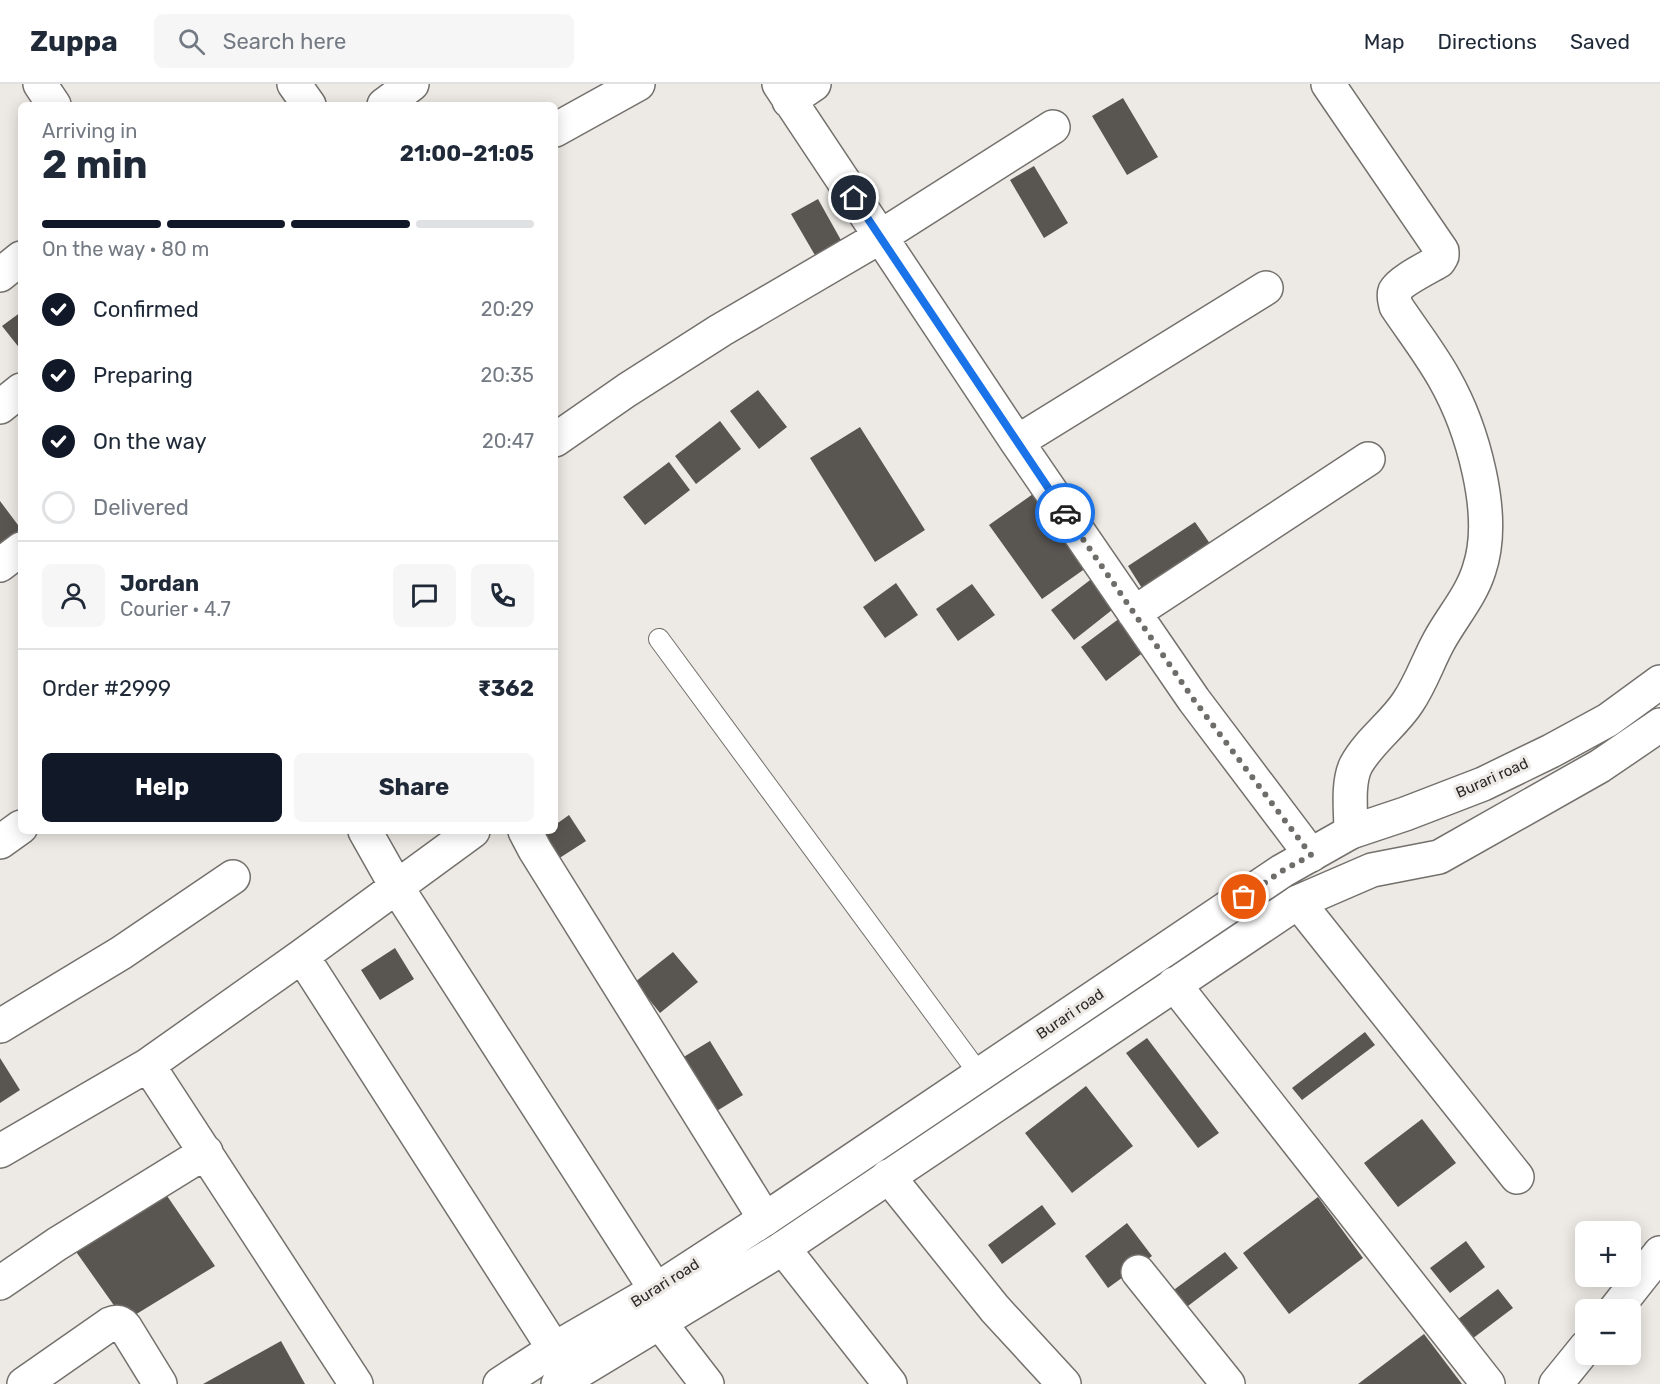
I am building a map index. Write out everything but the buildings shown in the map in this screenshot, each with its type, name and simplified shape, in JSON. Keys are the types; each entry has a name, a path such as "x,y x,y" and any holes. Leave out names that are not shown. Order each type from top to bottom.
{"street":[{"path":"40,84 52,102"},
{"path":"294,84 307,102"},
{"path":"388,102 412,84"},
{"path":"558,128 638,84"},
{"path":"1328,84 1442,251 1439,261 1401,285 1395,291 1394,298 1396,306 1448,387 1478,461 1485,504 1485,549 1479,572 1439,640 1417,689 1400,714 1368,748 1356,766 1352,783 1351,832"},
{"path":"794,90 880,237 1017,442 1194,700 1311,855"},
{"path":"558,438 627,390 721,330 880,237 1053,127"},
{"path":"0,275 18,260"},
{"path":"1017,442 1266,288"},
{"path":"0,407 18,392"},
{"path":"1134,613 1368,459"},
{"path":"0,565 18,551"},
{"name":"Burari road","path":"500,1384 554,1349 656,1290 765,1219 1282,871 1351,832 1483,784 1551,752 1608,720 1660,682"},
{"name":"Burari road","path":"558,1384 783,1248 1298,902 1372,870 1439,857 1600,766 1660,725"},
{"path":"0,842 18,829"},
{"path":"367,834 396,886 656,1290"},
{"path":"0,1151 148,1065 469,834"},
{"path":"527,834 765,1219"},
{"path":"0,1026 121,953 233,877"},
{"path":"1298,902 1517,1178"},
{"path":"302,956 554,1349"},
{"path":"1174,984 1488,1384"},
{"path":"148,1065 356,1384"},
{"path":"0,1283 57,1244 206,1152"},
{"path":"888,1176 995,1309 1064,1384"},
{"path":"783,1248 890,1384"},
{"path":"1624,1299 1660,1253"},
{"path":"1138,1272 1228,1384"},
{"path":"24,1384 116,1321 121,1322 125,1327 160,1384"},
{"path":"660,1323 707,1384"},
{"path":"1556,1384 1575,1361"}],"lane":[{"path":"659,639 980,1075"}],"way so far":[{"path":"1065,513 1194,700 1311,855 1282,871 1244,897"}],"route":[{"path":"854,198 1065,513"}]}
